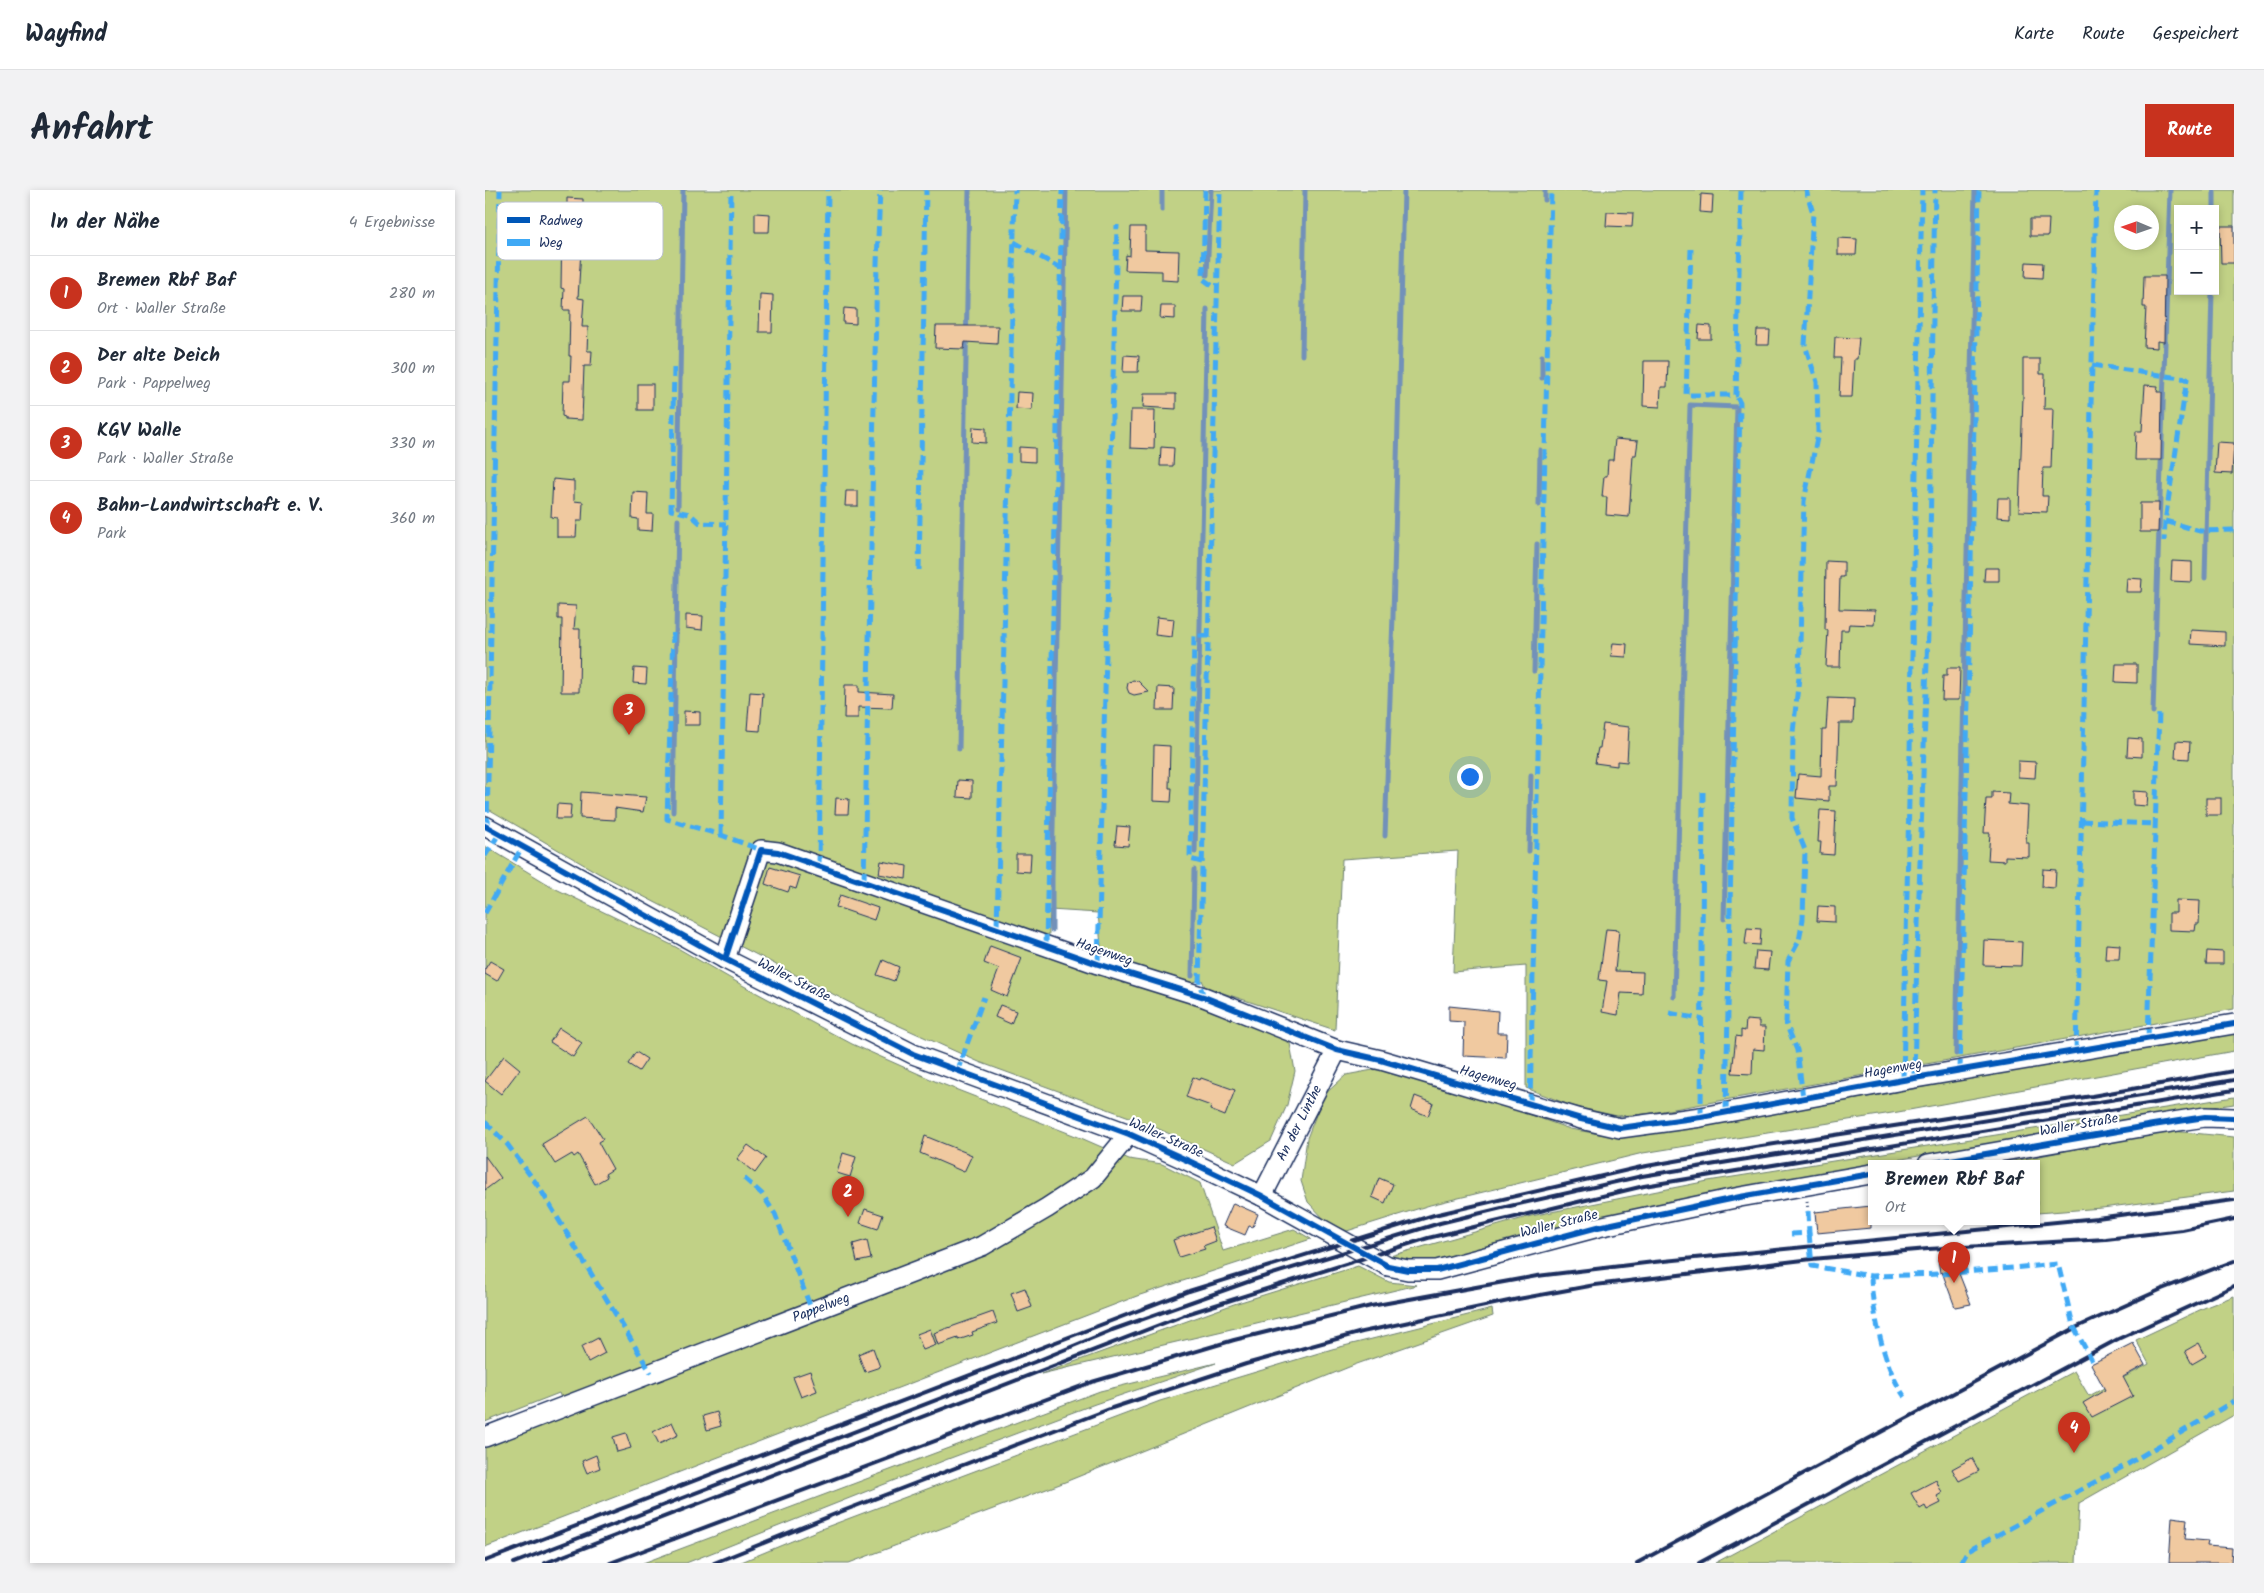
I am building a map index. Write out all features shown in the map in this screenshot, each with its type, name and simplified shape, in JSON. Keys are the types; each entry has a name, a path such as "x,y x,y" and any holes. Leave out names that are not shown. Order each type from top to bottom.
{"street":[{"name":"Waller Straße","path":"485,826 725,959 913,1054 957,1072 1129,1134 1261,1196 1388,1266 1408,1270 1437,1270 1598,1226 1740,1197 1868,1175"},
{"name":"Hagenweg","path":"725,959 761,850 786,855 1099,964 1205,997 1337,1050 1381,1060 1581,1119 1620,1128 1701,1117 1903,1080 2234,1024"},
{"name":"An der Linthe","path":"1261,1196 1337,1050"},
{"name":"Waller Straße","path":"1951,1160 2205,1117 2234,1118"},
{"name":"Pappelweg","path":"485,1437 982,1246 1047,1208 1093,1178 1129,1134"}],"green space":[{"path":"485,190 2234,190 2234,1009 1646,1114 1617,1116 1572,1106 1526,1088 1526,966 1453,972 1458,851 1342,859 1335,1030 1205,987 1202,980 1184,984 1102,957 1098,913 1050,910 1048,953 1147,986 1289,1038 1295,1071 1287,1105 1271,1141 1235,1163 1143,1122 979,1062 860,1008 598,873 485,807"},
{"path":"485,846 556,889 674,946 852,1044 937,1082 1081,1138 1129,1159 1162,1164 1200,1183 1223,1251 1294,1229 1311,1239 1137,1296 485,1547 485,1447 568,1415 559,1393 485,1422"},
{"path":"2234,1031 2234,1051 1898,1112 1643,1153 1430,1205 1347,1231 1327,1222 1308,1202 1301,1181 1307,1138 1324,1095 1346,1075 1378,1069 1511,1108 1570,1129 1600,1134 1635,1136 1700,1127"},
{"path":"2234,1097 2234,1104 2128,1119 1896,1160 1868,1160 1868,1165 1721,1191 1538,1231 1433,1262 1406,1261 1390,1256 1531,1216 1708,1181"},
{"path":"2172,1131 2234,1137 2234,1191 2102,1208 2040,1213 2040,1160 2018,1160"},
{"path":"1358,1266 1389,1282 1417,1285 1041,1374 1234,1304"},
{"path":"2234,1296 2234,1415 2079,1503 2076,1563 1715,1563 2074,1371 2089,1396 2149,1364 2136,1340"},
{"path":"1492,1309 1493,1316 1354,1365 1060,1484 849,1563 739,1563 821,1529 1160,1401 1332,1349"},
{"path":"1216,1363 1095,1404 948,1459 686,1563 643,1563 1100,1391"}],"building":[{"path":"1701,194 1713,195 1712,213 1700,212"},
{"path":"567,198 583,199 583,202 567,202"},
{"path":"1607,212 1633,213 1632,227 1606,226"},
{"path":"755,213 770,214 769,232 755,232"},
{"path":"2030,219 2049,219 2048,236 2030,236"},
{"path":"2220,226 2234,226 2234,263 2221,263"},
{"path":"1131,227 1145,227 1145,250 1179,251 1178,281 1162,280 1162,271 1125,270 1126,255 1130,256"},
{"path":"1838,238 1857,239 1856,255 1838,255"},
{"path":"561,260 580,260 578,298 584,299 582,327 588,327 587,351 592,351 591,366 584,366 582,420 565,419 562,416 563,381 570,381 571,356 569,356 570,310 563,310 564,289 561,288"},
{"path":"2026,262 2043,263 2042,278 2025,277"},
{"path":"2144,276 2165,276 2164,342 2157,341 2157,348 2144,347 2146,307 2143,307"},
{"path":"760,294 773,295 772,332 759,332"},
{"path":"1123,296 1142,296 1141,311 1122,311"},
{"path":"1161,306 1175,306 1175,319 1160,318"},
{"path":"844,308 856,309 856,324 843,323"},
{"path":"1699,325 1711,326 1711,339 1698,339"},
{"path":"936,326 998,326 997,344 965,342 964,349 935,348"},
{"path":"1757,330 1770,330 1769,345 1756,345"},
{"path":"1835,337 1859,338 1857,359 1854,359 1852,397 1839,397 1841,358 1834,358"},
{"path":"1124,355 1139,356 1138,372 1123,372"},
{"path":"2023,359 2040,359 2040,374 2045,374 2044,409 2053,409 2051,468 2043,468 2042,496 2048,496 2047,512 2019,511"},
{"path":"1644,361 1668,361 1667,387 1661,387 1660,407 1643,406"},
{"path":"638,384 653,384 653,410 638,410"},
{"path":"2145,385 2158,386 2157,392 2162,392 2161,460 2135,460 2136,431 2142,431"},
{"path":"1017,392 1033,393 1032,410 1016,409"},
{"path":"1144,394 1176,394 1176,409 1143,407"},
{"path":"1131,410 1155,410 1154,449 1130,448"},
{"path":"973,427 986,428 986,443 972,442"},
{"path":"1615,439 1638,441 1636,455 1633,455 1629,517 1606,515 1607,497 1602,497 1604,476 1607,476 1608,460 1613,460"},
{"path":"2217,442 2234,443 2232,474 2215,473"},
{"path":"1019,447 1035,448 1035,462 1019,461"},
{"path":"1161,447 1174,448 1173,466 1160,466"},
{"path":"553,479 574,481 574,501 583,502 582,521 577,521 576,537 557,537 557,518 551,517"},
{"path":"846,491 858,491 858,506 845,506"},
{"path":"633,492 648,493 647,514 653,514 652,531 638,530 638,519 632,518"},
{"path":"1998,498 2010,498 2010,518 1997,517"},
{"path":"2140,503 2159,503 2158,532 2140,532"},
{"path":"1826,561 1844,562 1844,577 1840,577 1839,609 1875,610 1874,625 1849,624 1848,630 1841,630 1840,667 1826,667 1828,630 1825,630"},
{"path":"2172,561 2192,562 2192,582 2171,581"},
{"path":"1985,568 1999,568 1999,581 1984,581"},
{"path":"2127,578 2142,579 2141,592 2126,592"},
{"path":"558,605 576,606 574,629 580,629 579,692 561,692 562,619 558,619"},
{"path":"686,615 703,616 702,630 686,628"},
{"path":"1157,617 1174,619 1172,637 1155,635"},
{"path":"2191,630 2225,632 2225,646 2190,644"},
{"path":"1613,643 1627,644 1626,657 1611,656"},
{"path":"2116,664 2137,664 2137,683 2115,682"},
{"path":"634,668 647,669 646,684 633,683"},
{"path":"1947,668 1960,668 1959,700 1942,700 1943,676 1947,676"},
{"path":"1133,680 1138,681 1149,692 1134,695 1129,693 1128,683"},
{"path":"845,685 859,685 859,692 893,694 892,708 858,707 858,718 844,718"},
{"path":"1158,687 1174,688 1173,710 1157,710"},
{"path":"750,692 763,693 760,731 747,730"},
{"path":"1828,698 1854,699 1853,723 1839,723 1837,786 1829,786 1829,801 1796,798 1798,774 1821,776 1822,730 1826,730"},
{"path":"684,711 700,712 700,725 684,725"},
{"path":"1603,724 1629,727 1627,762 1617,761 1617,766 1595,763 1598,748 1600,748"},
{"path":"2128,738 2142,739 2142,757 2127,756"},
{"path":"2176,741 2190,742 2189,759 2175,758"},
{"path":"1154,745 1170,746 1169,788 1172,788 1171,802 1153,801"},
{"path":"2018,761 2036,762 2035,778 2018,777"},
{"path":"958,780 972,781 972,798 957,797"},
{"path":"2133,791 2148,792 2147,806 2133,805"},
{"path":"581,792 646,797 643,812 615,808 615,820 580,818"},
{"path":"1992,792 2009,793 2008,804 2028,806 2026,843 2029,843 2029,857 2005,856 2005,861 1988,860 1990,833 1984,833 1986,799 1992,799"},
{"path":"836,798 849,799 848,814 835,814"},
{"path":"2206,798 2221,798 2221,815 2206,815"},
{"path":"557,804 571,805 570,819 556,819"},
{"path":"1820,810 1836,811 1834,855 1820,854 1821,842 1818,842"},
{"path":"1117,826 1130,827 1128,846 1115,845"},
{"path":"1016,854 1031,854 1030,872 1016,871"},
{"path":"881,861 907,866 906,879 879,874"},
{"path":"770,867 800,876 796,889 790,887 788,892 765,884"},
{"path":"2043,869 2056,870 2055,888 2042,887"},
{"path":"840,895 878,908 874,920 836,907"},
{"path":"2176,900 2200,901 2199,924 2196,924 2195,931 2169,930 2169,913 2176,913"},
{"path":"1818,906 1835,907 1835,922 1817,921"},
{"path":"1747,928 1761,929 1760,945 1745,944"},
{"path":"1606,929 1619,930 1615,971 1643,972 1642,994 1621,993 1618,1015 1602,1012 1607,981 1599,980"},
{"path":"1984,940 2022,942 2021,966 1983,965"},
{"path":"2106,944 2120,945 2119,959 2105,959"},
{"path":"990,946 1022,958 1007,997 991,990 999,969 984,963"},
{"path":"1756,951 1770,952 1768,970 1754,969"},
{"path":"2207,951 2223,952 2223,964 2206,964"},
{"path":"883,960 899,967 894,981 877,975"},
{"path":"490,961 504,969 497,981 485,974 485,969"},
{"path":"1000,1005 1016,1011 1011,1024 995,1017"},
{"path":"1449,1006 1498,1011 1497,1033 1507,1033 1506,1058 1463,1056 1464,1022 1449,1021"},
{"path":"1746,1020 1759,1021 1759,1027 1765,1027 1764,1050 1753,1049 1752,1074 1732,1073 1736,1036 1741,1037 1741,1030 1745,1031"},
{"path":"559,1028 582,1043 573,1057 550,1042"},
{"path":"636,1052 647,1059 639,1071 628,1064"},
{"path":"504,1056 520,1069 501,1094 485,1081"},
{"path":"1193,1077 1235,1090 1225,1116 1210,1110 1211,1106 1186,1097"},
{"path":"1415,1096 1433,1103 1428,1116 1411,1109"},
{"path":"588,1116 603,1139 598,1142 613,1169 605,1174 607,1177 595,1184 578,1154 574,1157 572,1154 555,1164 542,1144"},
{"path":"925,1136 972,1155 964,1172 920,1153"},
{"path":"748,1145 766,1158 755,1173 737,1159"},
{"path":"843,1153 856,1157 850,1177 837,1173"},
{"path":"485,1156 501,1178 485,1190"},
{"path":"1379,1178 1393,1184 1385,1203 1372,1197"},
{"path":"1233,1203 1258,1214 1253,1227 1249,1226 1245,1235 1223,1226"},
{"path":"1868,1206 1868,1225 1871,1225 1871,1228 1817,1233 1815,1212"},
{"path":"865,1209 883,1215 878,1229 860,1223"},
{"path":"1211,1227 1216,1241 1203,1246 1205,1249 1179,1257 1173,1240"},
{"path":"867,1240 871,1259 857,1262 853,1244"},
{"path":"1965,1256 1966,1270 1958,1271 1971,1304 1955,1307 1942,1272 1940,1273 1938,1259"},
{"path":"1025,1288 1032,1307 1018,1312 1011,1293"},
{"path":"993,1312 997,1323 972,1332 973,1335 938,1345 934,1333"},
{"path":"930,1329 936,1345 923,1350 917,1334"},
{"path":"598,1338 605,1353 588,1362 581,1347"},
{"path":"2133,1343 2145,1365 2123,1377 2133,1396 2092,1417 2083,1403 2105,1390 2091,1364"},
{"path":"2199,1343 2206,1356 2192,1364 2185,1351"},
{"path":"873,1348 880,1367 865,1372 858,1354"},
{"path":"810,1371 817,1391 801,1397 793,1377"},
{"path":"717,1412 721,1426 707,1430 703,1416"},
{"path":"672,1422 678,1435 659,1444 653,1432"},
{"path":"626,1433 631,1448 617,1452 613,1437"},
{"path":"596,1455 600,1468 587,1473 582,1461"},
{"path":"1972,1458 1979,1471 1959,1481 1952,1469"},
{"path":"1936,1480 1942,1493 1937,1496 1941,1503 1927,1510 1925,1506 1920,1509 1911,1493"},
{"path":"2172,1517 2187,1519 2185,1539 2208,1541 2207,1546 2232,1548 2231,1563 2169,1563"}],"waterway":[{"path":"678,507 683,190"},
{"path":"959,749 969,190"},
{"path":"1052,930 1066,190"},
{"path":"1162,190 1162,210"},
{"path":"1207,275 1211,190"},
{"path":"1302,355 1305,190"},
{"path":"1385,836 1393,616 1404,190"},
{"path":"1545,190 1545,200"},
{"path":"1956,1054 1975,190"},
{"path":"2153,712 2170,190"},
{"path":"2214,190 2214,205"},
{"path":"2205,578 2212,295"},
{"path":"1195,852 1207,309"},
{"path":"1542,356 1542,378"},
{"path":"1674,997 1690,405 1737,407 1724,919"},
{"path":"1539,505 1540,450"},
{"path":"673,812 678,520"},
{"path":"1534,671 1537,544"},
{"path":"1529,851 1531,775"},
{"path":"1192,976 1194,870"}],"railway":[{"path":"485,1561 1189,1291 1434,1215 1641,1167 1755,1147 2092,1096 2234,1071"},
{"path":"514,1563 1037,1361 1112,1330 1256,1279 1440,1223 1642,1176 2234,1080"},
{"path":"545,1563 1190,1313 1428,1238 1644,1186 2234,1090"},
{"path":"2040,1224 2234,1200"},
{"path":"714,1563 835,1514 1112,1408 1246,1364 1362,1332 1518,1299 1595,1285 1812,1259 1928,1249 2106,1239 2182,1230 2234,1219"},
{"path":"610,1563 1092,1382 1234,1340 1371,1306 1537,1276 1654,1262 2027,1225"},
{"path":"1637,1563 2075,1328 2162,1289 2234,1261"},
{"path":"1699,1563 2118,1339 2234,1286"}],"marked path":[{"path":"500,190 500,202"},
{"path":"721,835 731,190"},
{"path":"819,866 828,190"},
{"path":"864,881 880,190"},
{"path":"919,570 926,190"},
{"path":"997,928 1015,190"},
{"path":"1046,945 1062,190"},
{"path":"1205,190 1203,279 1217,289"},
{"path":"1204,997 1199,983 1220,190"},
{"path":"1530,1104 1551,190"},
{"path":"1691,249 1686,395 1736,395 1741,190"},
{"path":"1803,1098 1797,1050 1786,1024 1788,961 1799,941 1803,919 1805,850 1792,818 1793,732 1799,677 1804,501 1818,433 1817,382 1805,345 1813,213 1806,190"},
{"path":"1903,1080 1922,190"},
{"path":"1914,1078 1928,632 1935,190"},
{"path":"1960,1071 1979,190"},
{"path":"2076,1052 2096,190"},
{"path":"1098,964 1117,225"},
{"path":"1014,242 1060,268"},
{"path":"487,827 499,260"},
{"path":"2092,365 2187,379 2165,521 2164,541"},
{"path":"674,368 671,510 690,514 700,523 726,524"},
{"path":"1726,1112 1740,403 1736,395"},
{"path":"2165,521 2200,531 2234,530"},
{"path":"673,633 667,819 721,835 761,850"},
{"path":"1202,862 1190,859 1194,636 1208,636"},
{"path":"2148,1039 2159,712"},
{"path":"1701,1117 1703,792"},
{"path":"2081,821 2155,824"},
{"path":"485,856 499,834"},
{"path":"485,913 522,847"},
{"path":"957,1072 984,997"},
{"path":"1669,1013 1700,1019"},
{"path":"485,1122 507,1144 539,1187 651,1373"},
{"path":"744,1178 762,1194 775,1214 812,1311"},
{"path":"1791,1234 1809,1233 1808,1211"},
{"path":"1809,1233 1812,1266 1871,1276 1942,1274 2058,1264 2073,1325 2092,1361"},
{"path":"1871,1276 1874,1306 1885,1356 1905,1397"},
{"path":"1961,1563 1968,1551 2128,1464 2234,1401"}],"cycle path":[{"path":"485,826 725,959 913,1054 1129,1134 1262,1196 1388,1266 1408,1270 1437,1270 1598,1227 1740,1197 1868,1175"},
{"path":"725,959 761,850 778,852 1098,964 1204,997 1337,1050 1381,1060 1581,1119 1620,1128 1701,1117 1903,1080 2234,1024"},
{"path":"1951,1160 2205,1117 2234,1118"}],"place":[{"name":"KGV Walle","path":"629,735"},
{"name":"Der alte Deich","path":"848,1217"},
{"name":"Bremen Rbf Baf","path":"1954,1283"},
{"name":"Bahn-Landwirtschaft e. V.","path":"2074,1453"}]}
